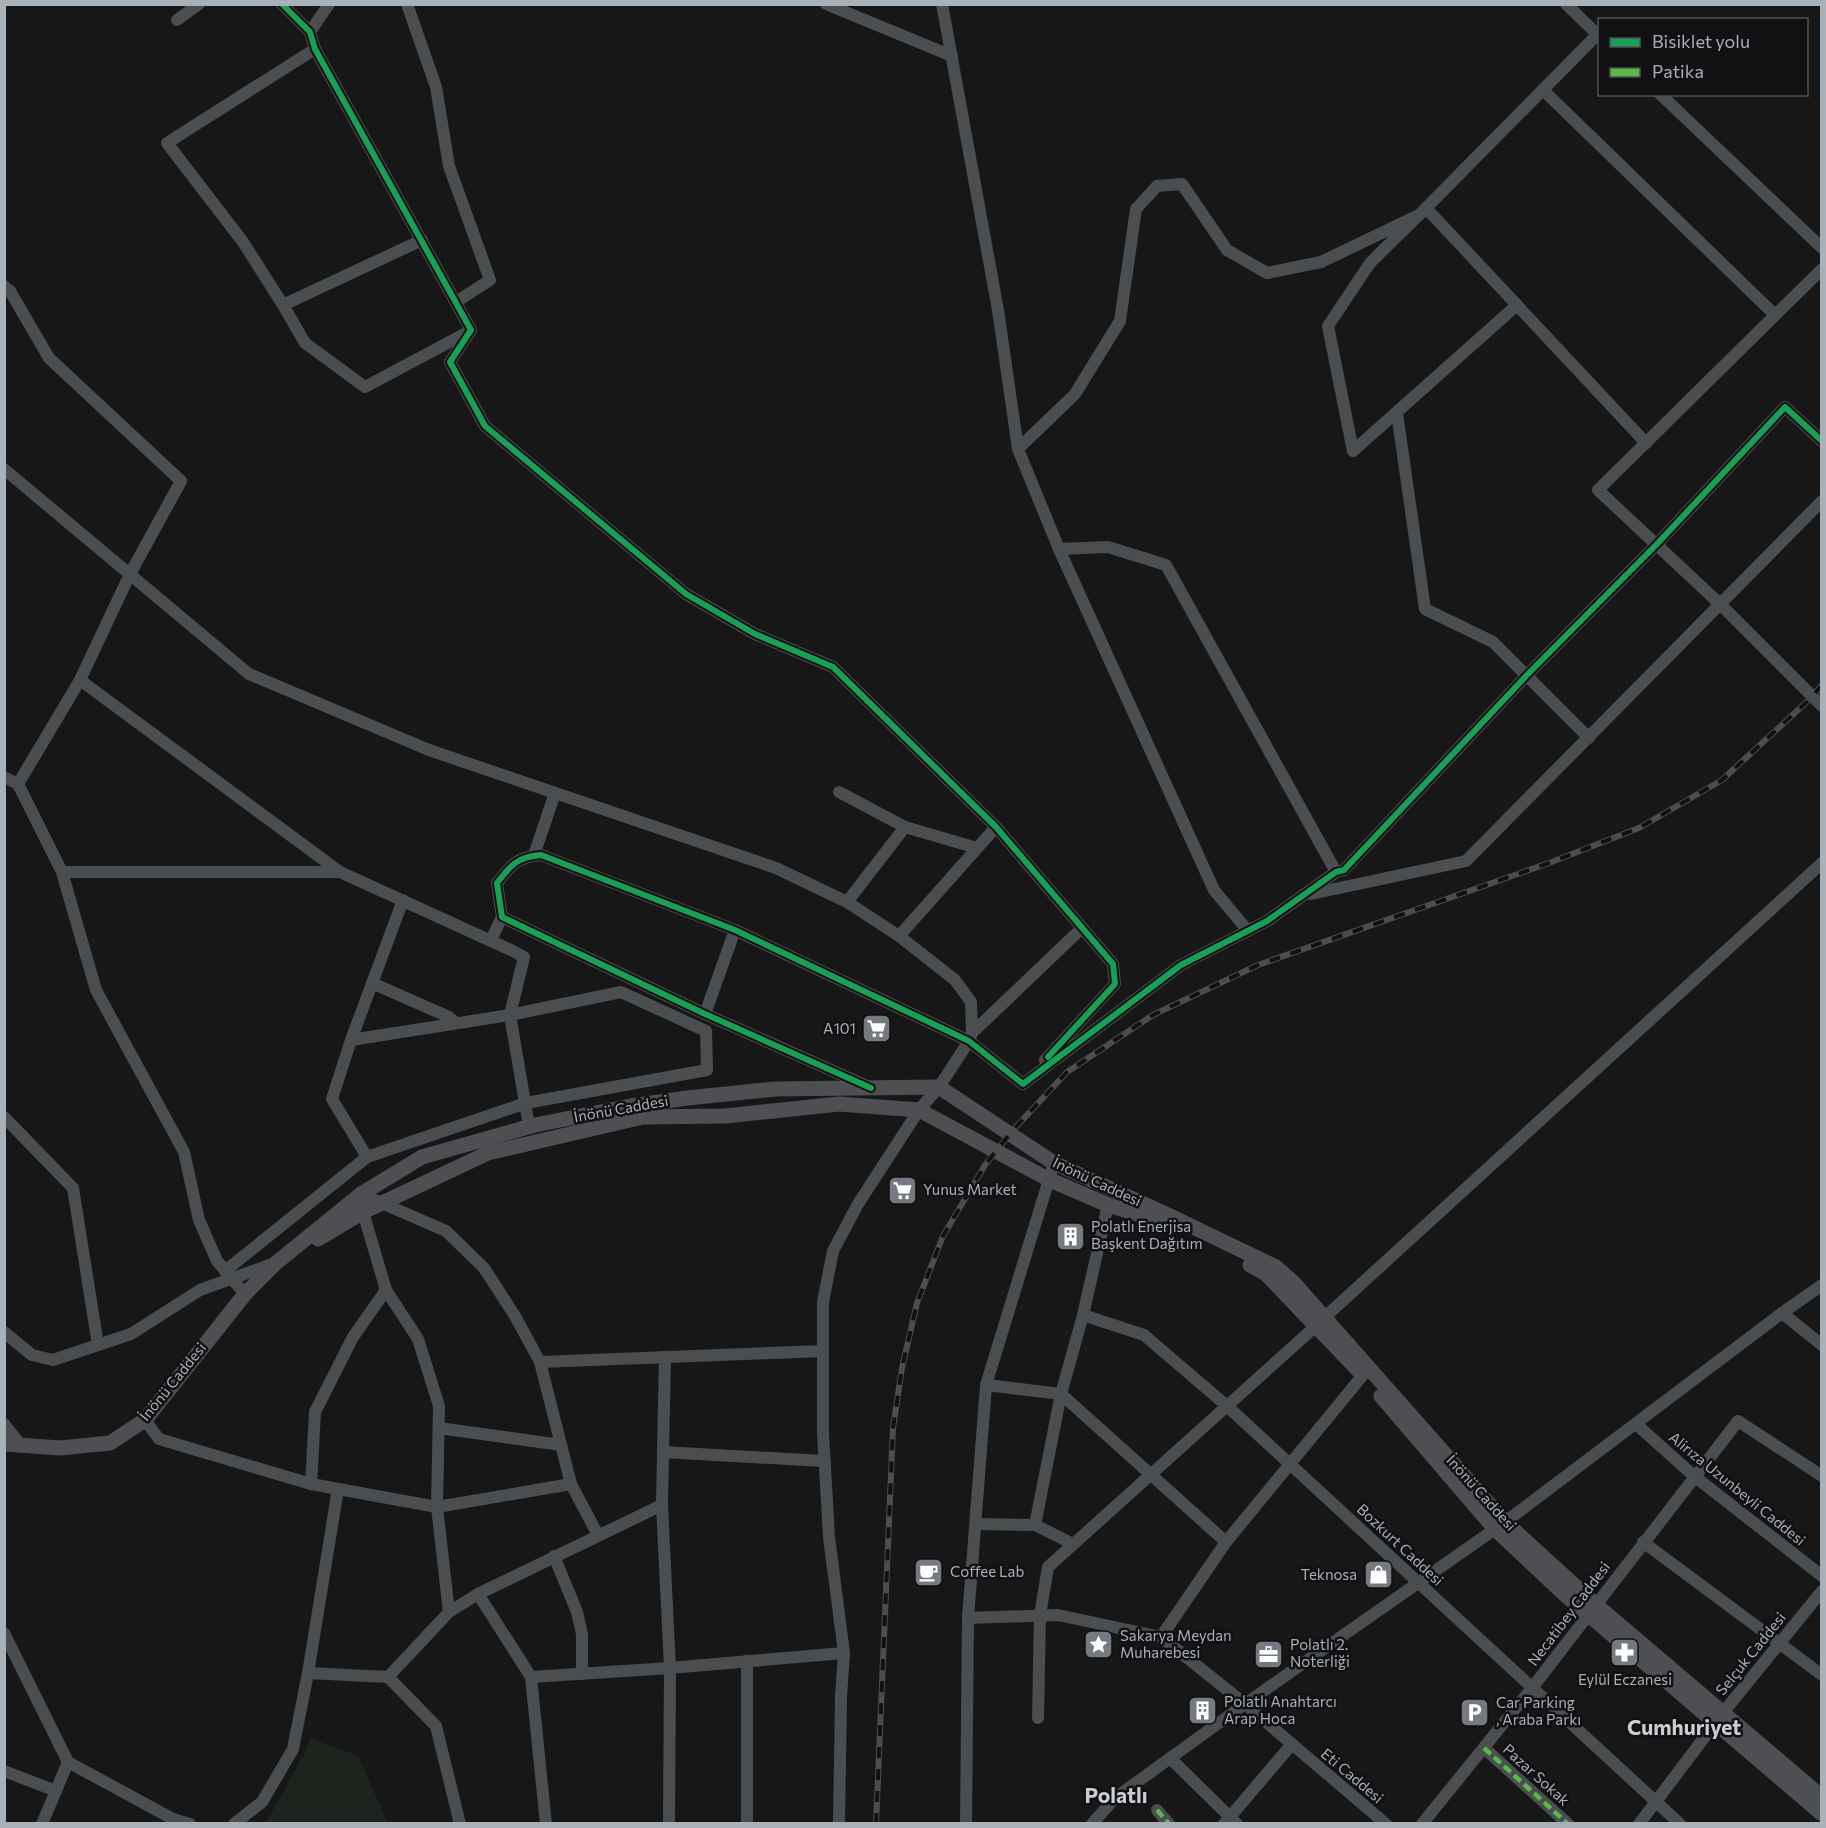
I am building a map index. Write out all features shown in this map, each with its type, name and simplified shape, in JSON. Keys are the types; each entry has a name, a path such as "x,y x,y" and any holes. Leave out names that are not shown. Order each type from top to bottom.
{"main road":[{"name":"İnönü Caddesi","path":"12,1444 60,1448 110,1443 145,1420 245,1294 276,1263 361,1194 422,1157 529,1126 631,1106 775,1089 939,1087 1054,1163 1276,1268 1293,1282 1363,1375 1499,1525 1592,1610 1719,1719 1821,1814"},
{"name":"İnönü Caddesi","path":"276,1263 363,1212 488,1153 643,1117 725,1116 838,1104 919,1110 1048,1179 1108,1205 1167,1222 1266,1274 1321,1321 1499,1525"},
{"name":"İnönü Caddesi","path":"1719,1719 1821,1797"}],"street":[{"path":"177,20 199,4"},
{"path":"282,4 310,32 315,50 471,330"},
{"path":"310,32 329,4"},
{"path":"407,4 436,87 449,166 490,279 456,302"},
{"path":"826,4 952,56"},
{"path":"942,4 998,310 1018,449 1059,549 1214,890 1248,931"},
{"path":"1517,305 1353,451 1328,326 1370,263 1598,36 1566,4"},
{"path":"315,50 167,143 243,242 305,343 365,387 471,330"},
{"path":"1543,90 1775,315"},
{"path":"1662,96 1821,248"},
{"path":"1018,449 1075,394 1120,321 1136,209 1157,186 1182,184 1227,250 1267,273 1321,262 1423,212"},
{"path":"1423,212 1517,305 1646,443"},
{"path":"283,304 422,240"},
{"path":"1821,269 1598,490 1721,605 1821,706"},
{"path":"4,286 10,291 49,358 181,481 130,574 81,680 18,784"},
{"path":"471,330 450,362 485,426 686,594 755,634 833,667 996,827 1113,964 1115,984 1023,1084"},
{"path":"1023,1084 1181,965 1267,921 1307,895 1336,872 1344,870 1527,675 1657,544 1785,406 1821,441"},
{"path":"1397,413 1425,609 1493,642 1589,738"},
{"path":"4,469 249,674 429,750 776,868 847,902 899,936 956,980 971,1002 970,1037"},
{"path":"1307,895 1466,861 1721,605 1821,501"},
{"path":"1059,549 1108,547 1166,565 1336,872"},
{"path":"81,680 340,872 524,957 510,1015 529,1126"},
{"path":"4,777 18,784 62,872 96,990 184,1152 199,1220 217,1261 245,1294"},
{"path":"839,792 905,827 977,848"},
{"path":"534,855 555,793"},
{"path":"847,902 905,827"},
{"path":"899,936 996,827"},
{"path":"491,940 502,917 497,883 512,864 526,856 541,855 735,930 970,1037 1023,1084"},
{"path":"1038,1718 1040,1616 1048,1567 1321,1321 1821,862"},
{"path":"62,872 340,872"},
{"path":"367,1157 332,1099 351,1040 403,900"},
{"path":"502,917 705,1014 871,1088"},
{"path":"838,1824 844,1653 829,1537 824,1461 823,1351 823,1302 833,1251 858,1204 919,1110 939,1087 970,1037 1082,928"},
{"path":"705,1014 735,930"},
{"path":"372,983 449,1017 456,1023"},
{"path":"4,1332 32,1355 53,1360 131,1334 228,1275 367,1157 526,1103 707,1070 706,1031 621,992 510,1015 351,1040"},
{"path":"4,1117 73,1188 98,1345"},
{"path":"966,1824 968,1618 986,1385 1054,1163"},
{"path":"449,1612 437,1507 440,1406 418,1339 386,1290 363,1212 361,1194 446,1231 484,1268 515,1316 540,1362 571,1484 598,1535"},
{"path":"1035,1525 1061,1394 1083,1315 1108,1205"},
{"path":"228,1275 276,1263"},
{"path":"1092,1824 1115,1798 1499,1525 1821,1285"},
{"path":"311,1484 315,1412 353,1337 386,1290"},
{"path":"1782,1313 1821,1345"},
{"name":"Bozkurt Caddesi","path":"1083,1315 1144,1335 1291,1464 1680,1824"},
{"path":"540,1362 823,1351"},
{"path":"665,1357 662,1505 670,1668 669,1824"},
{"path":"968,1618 1058,1615 1161,1637 1226,1542 1363,1375"},
{"path":"986,1385 1061,1394 1226,1542"},
{"path":"145,1420 159,1439 311,1484 437,1507 571,1484"},
{"name":"Necatibey Caddesi","path":"1422,1824 1532,1688 1738,1421 1821,1476"},
{"path":"4,1424 12,1444"},
{"name":"Alirıza Uzunbeyli Caddesi","path":"1636,1424 1694,1476 1821,1576"},
{"path":"439,1428 561,1445"},
{"path":"663,1452 824,1461"},
{"path":"234,1824 262,1802 293,1749 308,1673 338,1489"},
{"path":"388,1677 449,1612 478,1594 662,1505"},
{"path":"976,1524 1035,1525 1073,1544"},
{"path":"1643,1542 1821,1675"},
{"path":"554,1556 577,1612 582,1634 582,1674"},
{"name":"Selçuk Caddesi","path":"1639,1824 1821,1591"},
{"path":"478,1594 531,1677 546,1824"},
{"path":"5,1636 68,1762 173,1819 190,1824"},
{"name":"Eti Caddesi","path":"1161,1637 1245,1704 1386,1824"},
{"path":"531,1677 844,1653"},
{"path":"747,1661 747,1824"},
{"path":"308,1673 388,1677 436,1726 460,1824"},
{"path":"1170,1758 1230,1821 1292,1744"},
{"name":"Pazar Sokak","path":"1484,1748 1568,1824"},
{"path":"42,1824 68,1762"},
{"path":"4,1771 56,1791"},
{"path":"1157,1810 1169,1824"}],"shaded area":[{"path":"310,1738 358,1756 388,1823 266,1823 304,1754"}],"railway":[{"path":"876,1824 893,1428 902,1368 917,1303 943,1236 985,1165 1013,1130 1067,1072 1153,1015 1258,965 1549,863 1639,828 1722,780 1812,697 1822,685"}],"marked path":[{"path":"1484,1748 1568,1824"},
{"path":"1157,1810 1169,1824"}],"cycle path":[{"path":"282,4 310,32 315,49 471,330 450,362 485,426 686,594 755,634 833,667 996,827 1113,964 1115,984 1048,1057"},
{"path":"871,1088 705,1014 502,917 497,883 515,863 541,855 735,930 969,1041 1023,1084 1181,965 1267,921 1336,872 1344,870 1527,675 1657,544 1785,407 1822,441"}],"place":[{"name":"A101","path":"877,1029"},
{"name":"Yunus Market","path":"902,1190"},
{"name":"Polatlı Enerjisa Başkent Dağıtım","path":"1070,1236"},
{"name":"Coffee Lab","path":"929,1572"},
{"name":"Teknosa","path":"1378,1575"},
{"name":"Sakarya Meydan Muharebesi","path":"1099,1645"},
{"name":"Eylül Eczanesi","path":"1625,1653"},
{"name":"Polatlı 2. Noterliği","path":"1269,1654"},
{"name":"Polatlı Anahtarcı Arap Hoca","path":"1203,1711"},
{"name":"Car Parking , Araba Parkı","path":"1475,1712"}],"district":[{"name":"Cumhuriyet","path":"1684,1728"},
{"name":"Polatlı","path":"1116,1796"}]}
